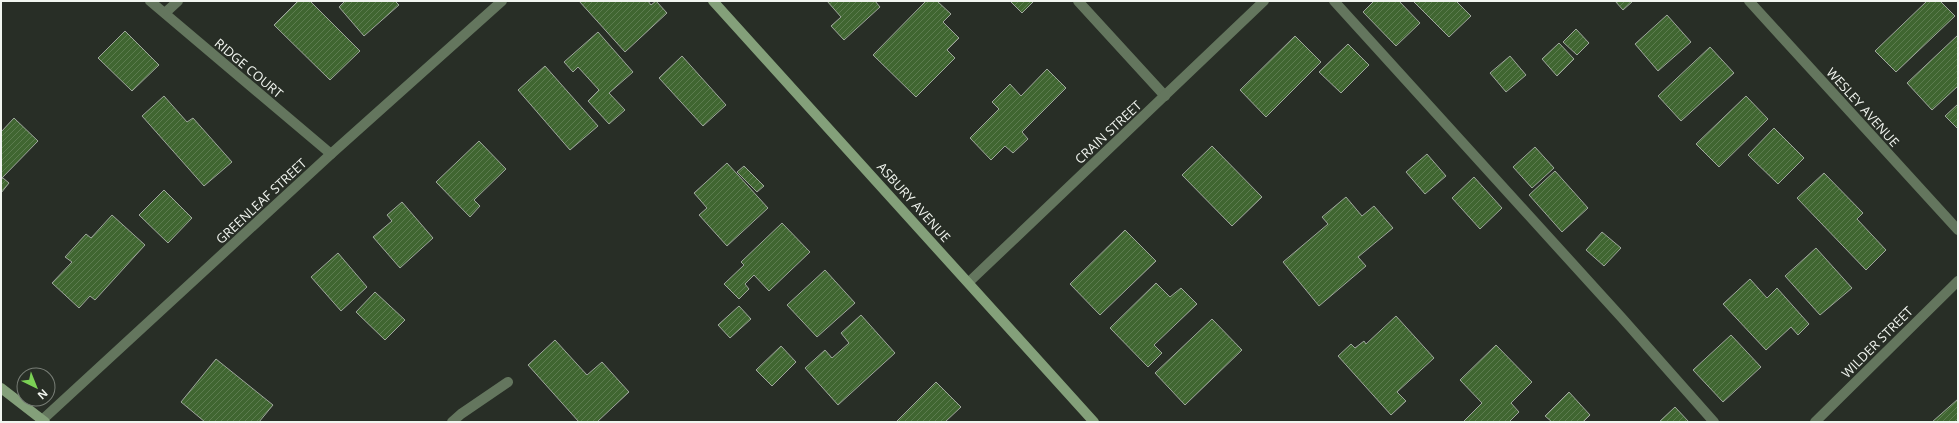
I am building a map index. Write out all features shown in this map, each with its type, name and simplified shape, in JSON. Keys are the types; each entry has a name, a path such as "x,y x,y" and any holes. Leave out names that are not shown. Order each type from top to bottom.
{"main road":[{"name":"ASBURY AVENUE","path":"713,1 969,282 1094,422"},
{"path":"1,388 42,421"}],"street":[{"name":"RIDGE COURT","path":"150,1 331,154"},
{"path":"164,14 178,1"},
{"name":"GREENLEAF STREET","path":"42,421 331,154 502,1"},
{"path":"1078,1 1165,96"},
{"name":"CRAIN STREET","path":"969,282 1264,1"},
{"path":"1334,1 1622,318 1714,422"},
{"name":"WESLEY AVENUE","path":"1749,1 1958,230"},
{"name":"WILDER STREET","path":"1815,422 1958,281"},
{"path":"452,422 461,414 508,382"}],"building":[{"path":"298,1 310,1 360,51 330,80 274,25"},
{"path":"345,1 395,1 399,5 364,36 339,7"},
{"path":"579,1 648,1 651,5 656,1 667,13 625,52"},
{"path":"827,1 875,1 880,7 844,40 831,26 841,17"},
{"path":"926,1 937,1 951,14 943,22 959,38 947,50 955,58 916,97 873,55"},
{"path":"1010,1 1034,1 1022,13"},
{"path":"1374,1 1399,1 1420,23 1396,46 1363,12"},
{"path":"1413,1 1456,1 1471,16 1449,37"},
{"path":"1615,1 1633,1 1623,10"},
{"path":"1927,1 1940,1 1955,16 1896,72 1875,51"},
{"path":"1667,15 1691,42 1658,71 1635,44"},
{"path":"1576,29 1589,43 1577,55 1563,42"},
{"path":"125,31 159,65 132,91 98,58"},
{"path":"598,32 633,72 609,93 625,110 609,124 588,101 599,90 578,67 573,72 564,62"},
{"path":"1958,35 1958,86 1932,110 1907,83"},
{"path":"1295,36 1321,62 1266,117 1240,90"},
{"path":"1559,43 1574,59 1557,76 1542,59"},
{"path":"1348,44 1369,65 1341,93 1319,72"},
{"path":"1710,47 1734,73 1681,121 1658,96"},
{"path":"682,56 726,105 703,126 659,78"},
{"path":"1510,56 1526,75 1506,92 1490,73"},
{"path":"545,66 598,126 570,150 518,90"},
{"path":"1047,69 1066,88 1022,132 1028,139 1013,153 1005,146 991,160 970,138 999,109 992,102 1010,84 1021,96"},
{"path":"164,96 187,122 193,118 232,162 204,186 142,116"},
{"path":"1746,96 1768,119 1719,167 1696,144"},
{"path":"1958,104 1958,129 1945,116"},
{"path":"14,118 38,141 1,179 1,132"},
{"path":"1774,128 1804,158 1778,184 1748,155"},
{"path":"479,141 506,169 474,200 480,206 470,217 436,182"},
{"path":"1212,146 1262,197 1232,226 1182,175"},
{"path":"1535,147 1554,168 1532,188 1513,167"},
{"path":"1427,154 1446,176 1425,194 1406,172"},
{"path":"727,163 768,208 727,246 699,215 707,208 694,193"},
{"path":"744,166 764,186 757,192 737,172"},
{"path":"1555,171 1588,208 1562,232 1529,195"},
{"path":"1824,173 1863,213 1857,219 1886,250 1866,270 1797,198"},
{"path":"1474,177 1502,208 1480,229 1452,198"},
{"path":"3,178 9,183 1,193 1,179"},
{"path":"164,190 192,218 168,243 139,215"},
{"path":"1346,197 1362,216 1374,206 1393,228 1358,257 1366,266 1319,306 1283,262 1328,224 1322,217"},
{"path":"402,202 433,238 400,268 373,237 392,221 387,215"},
{"path":"112,215 145,245 95,300 90,296 79,308 52,283 72,262 65,257 86,234 91,238"},
{"path":"782,223 810,252 769,291 754,275 745,284 749,289 739,299 724,284 744,265 741,262"},
{"path":"1125,230 1156,261 1100,315 1070,284"},
{"path":"1602,232 1621,248 1604,266 1586,250"},
{"path":"1816,248 1852,288 1820,315 1785,276"},
{"path":"338,253 367,287 341,311 311,277"},
{"path":"825,270 855,303 817,337 787,305"},
{"path":"1750,279 1767,298 1777,288 1809,324 1798,335 1791,327 1766,350 1723,304"},
{"path":"1156,283 1170,297 1181,288 1197,304 1154,345 1162,353 1148,367 1110,328"},
{"path":"375,292 405,320 385,340 356,312"},
{"path":"739,306 751,319 730,338 718,325"},
{"path":"861,315 895,353 838,405 805,368 825,350 832,358 849,343 841,333"},
{"path":"1396,316 1434,358 1397,392 1406,401 1391,415 1338,356 1351,344 1355,348 1364,341 1366,344"},
{"path":"1212,319 1242,350 1185,405 1155,373"},
{"path":"1731,335 1761,367 1723,402 1693,370"},
{"path":"555,340 587,375 602,362 629,392 597,422 579,422 528,365"},
{"path":"1496,345 1532,382 1511,403 1519,412 1509,422 1463,422 1482,403 1460,380"},
{"path":"781,346 796,362 772,386 756,370"},
{"path":"216,359 273,405 259,422 205,422 181,402"},
{"path":"936,382 961,407 945,422 896,422"},
{"path":"1569,392 1590,415 1583,422 1552,422 1545,416"},
{"path":"1958,399 1958,422 1932,422"},
{"path":"1675,407 1689,422 1659,422"}]}
